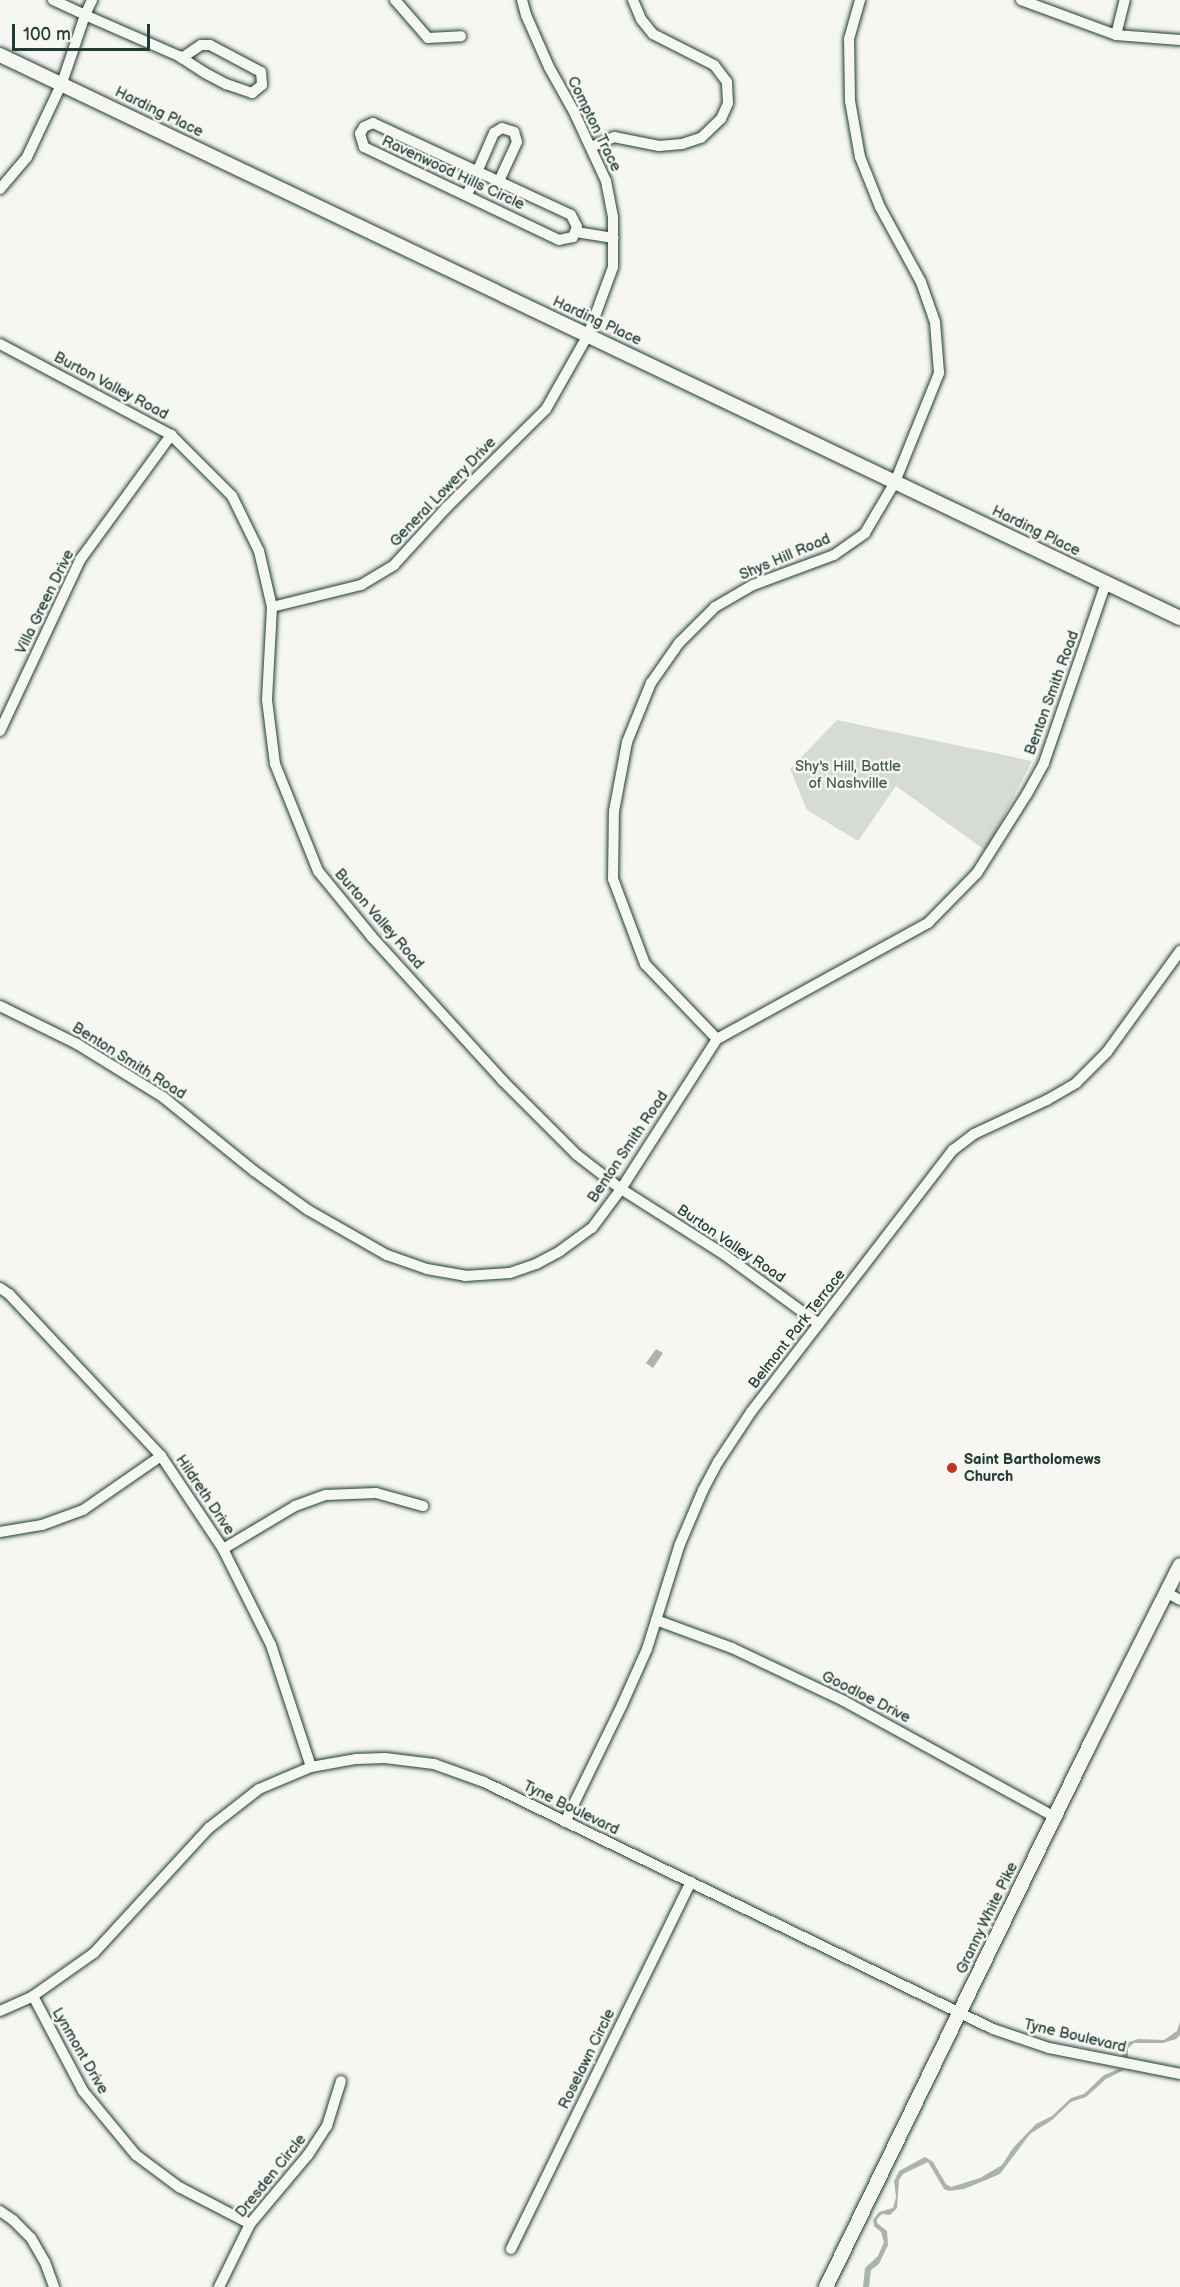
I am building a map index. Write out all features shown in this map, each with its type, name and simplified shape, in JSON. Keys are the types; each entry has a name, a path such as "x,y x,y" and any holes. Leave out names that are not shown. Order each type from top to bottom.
{"main road":[{"name":"Harding Place","path":"0,55 1180,618"},
{"name":"Granny White Pike","path":"826,2287 958,2013 1180,1565"}],"street":[{"path":"53,0 182,58 219,80 252,93 262,85 261,72 210,45 201,45 182,58"},
{"path":"0,189 27,157 62,83 92,0"},
{"path":"395,0 428,38 461,36"},
{"name":"Compton Trace","path":"522,0 526,15 549,67 606,181 613,217 613,267 588,335"},
{"path":"591,147 614,137 659,146 682,144 701,138 721,119 728,103 727,82 714,65 653,34 641,19 633,0"},
{"name":"Shys Hill Road","path":"717,1040 645,964 613,879 614,811 627,742 651,683 679,643 715,607 753,585 834,555 865,533 895,482 939,373 935,322 921,282 880,207 860,157 850,101 849,39 860,0"},
{"path":"1021,0 1116,35 1180,40"},
{"path":"1116,35 1125,0"},
{"name":"Ravenwood Hills Circle","path":"373,123 499,182 571,215 576,223 576,232 569,240 559,240 364,147 360,134 364,127 373,123"},
{"path":"467,195 497,129 502,128 514,132 517,141 499,182"},
{"name":"Ravenwood Hills Circle","path":"576,232 614,238"},
{"name":"General Lowery Drive","path":"272,607 361,585 394,565 447,507 546,409 588,335"},
{"name":"Burton Valley Road","path":"0,344 171,435 231,495 259,551 272,607 267,700 275,764 318,871 372,937 502,1080 577,1155 621,1189 722,1253 819,1324"},
{"name":"Villa Green Drive","path":"0,730 81,560 171,435"},
{"name":"Benton Smith Road","path":"0,1006 77,1044 163,1097 254,1171 308,1210 387,1256 427,1269 465,1276 510,1273 536,1264 592,1228 621,1189 717,1040 928,923 977,873 1044,763 1106,583"},
{"name":"Belmont Park Terrace","path":"565,1822 622,1705 656,1620 680,1544 718,1462 751,1412 953,1150 992,1124 1047,1101 1076,1083 1107,1052 1180,951"},
{"name":"Hildreth Drive","path":"0,1288 9,1294 161,1456 223,1548 271,1645 311,1767"},
{"path":"0,1532 42,1525 83,1510 161,1456"},
{"path":"223,1548 294,1506 326,1495 376,1493 423,1506"},
{"path":"1166,1592 1180,1600"},
{"name":"Goodloe Drive","path":"656,1620 732,1648 844,1701 1055,1817"},
{"name":"Tyne Boulevard","path":"0,2011 33,1996 94,1953 223,1814 270,1782 311,1767 368,1758 424,1762 484,1782 958,2013 1039,2046 1180,2074"},
{"name":"Roselawn Circle","path":"511,2249 691,1882"},
{"name":"Lynmont Drive","path":"33,1996 83,2091 136,2155 180,2187 250,2223"},
{"name":"Dresden Circle","path":"219,2287 250,2223 318,2141 331,2119 341,2081"},
{"path":"0,2211 31,2238 45,2262 54,2287"}],"green space":[{"name":"Shy's Hill, Battle of Nashville","path":"837,720 1032,761 986,851 896,786 858,841 807,810 790,769"}],"shaded area":[{"path":"656,1349 663,1353 653,1368 646,1363"},
{"path":"1180,2022 1180,2035 1176,2039 1163,2043 1134,2043 1128,2048 1128,2058 1122,2056 1126,2043 1138,2039 1164,2040 1177,2031"},
{"path":"1119,2069 1124,2070 1106,2079 1086,2097 1071,2102 1052,2120 1030,2134 1000,2174 964,2189 949,2191 944,2189 928,2162 903,2174 899,2180 897,2208 890,2215 882,2214 877,2219 877,2223 887,2231 888,2245 879,2264 871,2270 869,2287 863,2287 865,2268 878,2256 884,2242 873,2220 879,2212 893,2208 896,2197 894,2181 899,2171 925,2157 933,2162 946,2184 951,2187 980,2178 1002,2165 1013,2148 1036,2124 1052,2116 1071,2098 1084,2094 1104,2075"}],"place":[{"name":"Saint Bartholomews Church","path":"952,1468"}]}
